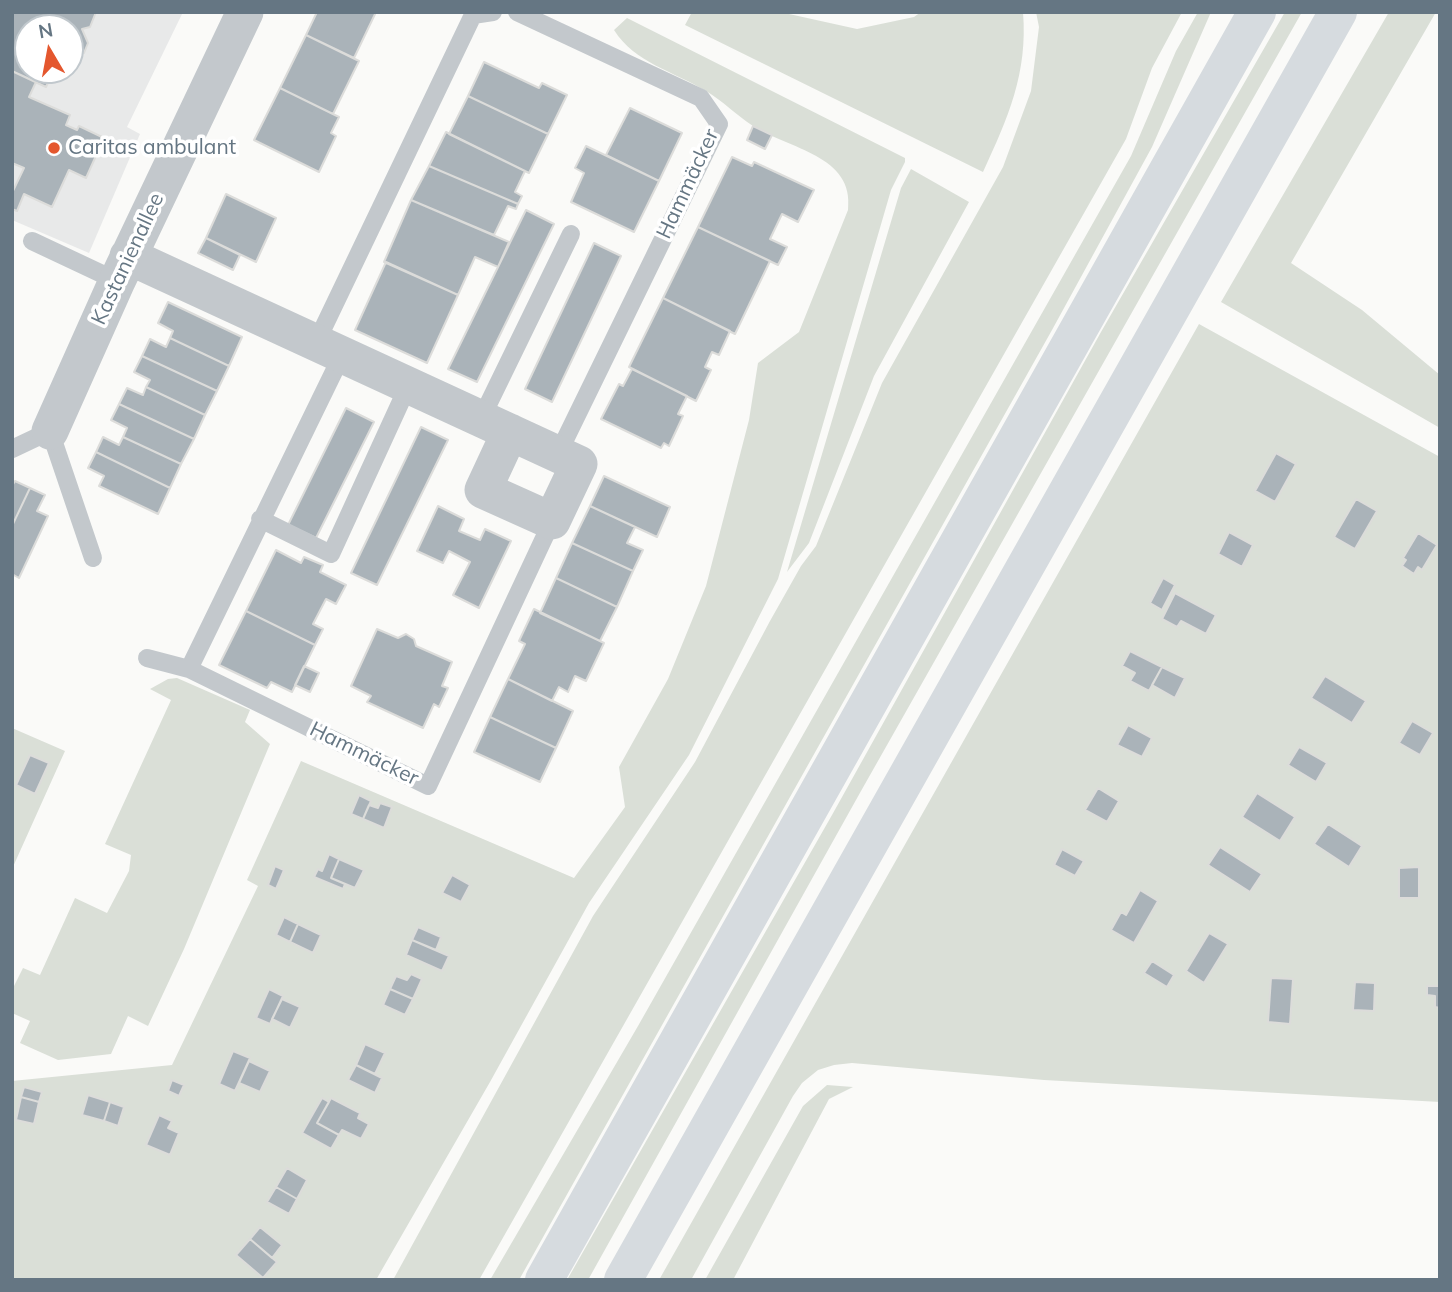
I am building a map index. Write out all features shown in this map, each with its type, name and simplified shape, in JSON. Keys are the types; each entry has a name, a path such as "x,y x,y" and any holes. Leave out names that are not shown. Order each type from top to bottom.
{"highway":[{"path":"544,1280 1257,12"},
{"path":"622,1280 1338,12"}],"street":[{"name":"Kastanienallee","path":"50,430 123,268 245,12"},
{"name":"Hammäcker","path":"123,268 329,349 579,464 552,521"},
{"path":"495,426 483,490 552,521"}],"lane":[{"path":"189,668 260,519 329,349 473,15 493,12"},
{"name":"Hammäcker","path":"517,12 701,98 719,124 558,454"},
{"path":"495,426 571,234"},
{"path":"32,241 123,268"},
{"path":"260,519 331,554 408,386"},
{"path":"12,449 50,430 93,558"},
{"name":"Hammäcker","path":"147,657 189,668 428,786 552,521"}],"shaded area":[{"path":"12,12 183,12 127,127 140,134 89,253 12,220"},
{"path":"692,12 780,12 857,29 914,17 921,12 1023,12 1024,34 1019,75 1001,133 983,172 685,25"},
{"path":"1036,12 1182,12 1152,68 1126,139 479,1280 393,1280 593,916 695,762 770,621 801,566 816,546 882,383 1003,167 1031,91 1039,27"},
{"path":"1198,12 1211,12 1152,147 1052,330 519,1280 490,1280 638,1026 1131,156 1176,51"},
{"path":"1285,12 1302,12 588,1280 567,1280 832,815 1101,332"},
{"path":"1389,12 1436,12 1291,263 1362,310 1440,375 1440,428 1221,302"},
{"path":"627,18 905,158 891,190 778,579 689,755 589,903 376,1280 12,1280 12,1081 172,1065 258,886 247,880 301,761 574,878 625,807 619,767 668,679 706,586 749,420 758,363 799,332 848,210 847,192 841,177 830,165 767,134 706,91 644,59 614,30"},
{"path":"911,169 969,202 874,376 809,543 787,572 901,188"},
{"path":"1199,324 1440,457 1440,1102 1044,1080 852,1063 834,1065 818,1070 802,1083 793,1096 691,1280 659,1280"},
{"path":"177,678 250,710 245,722 270,744 184,949 148,1026 128,1016 111,1054 58,1060 20,1043 30,1021 12,1013 12,990 23,968 40,975 75,898 107,913 129,871 131,855 105,844 171,700 150,689 168,679"},
{"path":"12,728 65,751 12,869"},
{"path":"827,1085 853,1087 829,1099 733,1280 705,1280 803,1106"}],"building":[{"path":"12,12 96,12 90,27 84,28 84,14 14,14 14,72"},
{"path":"317,12 376,12 354,58 306,35"},
{"path":"84,34 88,43 84,53"},
{"path":"306,35 359,61 333,114 280,88"},
{"path":"484,62 539,88 542,83 567,95 548,134 468,96"},
{"path":"12,71 14,84 35,84 29,97 70,115 66,125 77,130 79,126 104,138 86,178 69,170 52,207 24,194 17,211 12,209 12,193 24,168 12,163"},
{"path":"280,88 339,117 331,133 336,136 319,172 254,140"},
{"path":"468,96 548,134 529,173 449,134"},
{"path":"630,108 682,133 659,181 606,155"},
{"path":"753,126 772,135 765,149 747,140"},
{"path":"446,132 525,171 515,192 522,196 518,204 429,166"},
{"path":"586,146 659,181 634,232 571,202 584,173 575,168"},
{"path":"732,157 752,166 754,162 814,190 798,222 782,214 770,239 787,247 778,265 698,227"},
{"path":"429,166 518,204 516,209 508,206 494,235 411,200"},
{"path":"226,194 276,218 256,262 206,238"},
{"path":"411,200 509,242 498,267 475,257 458,295 384,262"},
{"path":"526,210 554,224 477,382 448,369"},
{"path":"698,227 770,261 735,334 663,298"},
{"path":"206,238 240,255 233,270 198,253"},
{"path":"594,243 621,256 552,402 525,389"},
{"path":"386,262 458,295 427,363 355,330"},
{"path":"663,298 730,331 719,355 712,352 705,367 711,370 696,401 629,367"},
{"path":"168,302 242,337 229,366 170,338 173,331 158,323"},
{"path":"170,338 229,366 217,391 142,356 150,339 166,347"},
{"path":"142,356 217,391 205,415 146,387 150,380 134,372"},
{"path":"632,369 687,396 678,414 683,416 669,446 664,443 661,448 601,419 619,384 623,386"},
{"path":"146,387 205,415 194,439 119,404 127,388 143,395"},
{"path":"119,404 194,439 181,464 123,437 127,428 111,420"},
{"path":"346,408 374,422 316,538 288,525"},
{"path":"421,427 448,440 377,585 351,573"},
{"path":"103,437 119,445 123,437 181,464 170,488 96,452"},
{"path":"96,452 170,488 158,514 99,486 104,476 88,468"},
{"path":"1276,453 1296,464 1275,502 1255,491"},
{"path":"604,476 670,507 657,537 590,506"},
{"path":"15,481 30,488 12,526 12,486"},
{"path":"30,488 45,495 37,511 48,516 19,578 12,574 12,526"},
{"path":"1356,499 1377,511 1355,549 1334,537"},
{"path":"438,506 464,519 459,531 480,540 485,529 511,541 479,608 453,595 470,562 449,551 443,563 417,551"},
{"path":"590,506 635,527 627,543 643,550 633,571 572,543"},
{"path":"1229,532 1253,545 1242,567 1218,554"},
{"path":"1418,533 1437,545 1422,570 1418,567 1414,574 1402,566 1406,560 1403,558"},
{"path":"572,543 633,571 617,607 556,578"},
{"path":"276,550 301,563 304,557 323,565 320,572 346,585 336,604 326,599 313,624 323,629 315,645 246,611"},
{"path":"556,578 617,607 600,641 540,613"},
{"path":"1163,578 1175,585 1162,610 1150,603"},
{"path":"1175,593 1216,615 1206,634 1181,621 1177,627 1162,619"},
{"path":"534,609 604,643 586,681 575,676 568,692 559,687 552,701 508,679 525,644 519,641"},
{"path":"246,611 315,645 292,692 271,682 267,688 219,665"},
{"path":"377,629 398,638 406,634 414,639 416,646 452,662 442,686 448,688 439,707 434,704 423,728 367,702 371,696 351,686"},
{"path":"1130,651 1162,667 1149,691 1130,681 1135,673 1122,666"},
{"path":"304,666 319,673 310,692 295,685"},
{"path":"1162,667 1185,678 1175,698 1152,685"},
{"path":"1325,676 1366,701 1352,723 1311,698"},
{"path":"508,679 573,711 556,748 490,717"},
{"path":"490,717 556,748 540,782 474,752"},
{"path":"1412,721 1433,733 1420,755 1399,743"},
{"path":"1128,725 1152,738 1142,757 1117,745"},
{"path":"1299,747 1327,763 1316,782 1288,765"},
{"path":"30,755 49,763 35,794 16,785"},
{"path":"1098,788 1119,801 1107,822 1085,810"},
{"path":"1257,793 1295,817 1280,841 1242,817"},
{"path":"359,795 371,801 363,819 351,814"},
{"path":"380,803 392,807 384,828 363,819 369,805 378,808"},
{"path":"1328,824 1362,846 1349,867 1314,844"},
{"path":"1220,847 1262,874 1250,892 1208,865"},
{"path":"1062,849 1084,861 1075,876 1054,865"},
{"path":"329,854 339,859 331,878 345,884 343,889 314,877 318,869 322,871"},
{"path":"339,859 364,870 355,888 331,878"},
{"path":"275,866 284,870 276,889 268,885"},
{"path":"1419,867 1419,898 1399,898 1399,868"},
{"path":"452,875 470,885 461,902 442,893"},
{"path":"1140,890 1158,901 1134,943 1111,930 1121,912 1126,915"},
{"path":"284,917 298,924 290,942 276,935"},
{"path":"298,924 321,935 313,953 290,942"},
{"path":"418,927 441,937 436,950 412,940"},
{"path":"1209,933 1228,944 1204,983 1186,971"},
{"path":"412,940 449,956 442,971 406,955"},
{"path":"1152,961 1174,975 1167,987 1144,973"},
{"path":"411,974 422,979 413,999 390,989 396,976 407,980"},
{"path":"1271,978 1293,979 1290,1024 1268,1022"},
{"path":"1355,982 1375,983 1374,1011 1353,1010"},
{"path":"1427,986 1440,986 1440,1008 1435,1007 1435,996 1427,995"},
{"path":"269,989 283,996 270,1024 256,1018"},
{"path":"390,989 413,999 405,1015 383,1005"},
{"path":"282,999 300,1007 290,1028 272,1019"},
{"path":"365,1044 385,1053 375,1074 356,1065"},
{"path":"233,1051 250,1058 235,1091 219,1084"},
{"path":"249,1061 270,1071 260,1092 239,1083"},
{"path":"356,1065 382,1078 375,1093 348,1080"},
{"path":"172,1080 184,1085 179,1096 168,1091"},
{"path":"24,1087 42,1092 39,1102 21,1097"},
{"path":"88,1095 110,1102 104,1121 82,1115"},
{"path":"21,1097 39,1102 34,1124 16,1120"},
{"path":"322,1098 329,1102 317,1123 339,1135 331,1149 302,1133"},
{"path":"331,1098 360,1113 358,1118 369,1124 361,1139 342,1130 339,1135 317,1123"},
{"path":"110,1102 124,1107 118,1126 104,1121"},
{"path":"159,1115 172,1121 168,1128 179,1133 170,1155 146,1145"},
{"path":"287,1168 307,1180 297,1199 276,1187"},
{"path":"276,1187 297,1199 289,1214 267,1202"},
{"path":"260,1227 282,1245 272,1258 250,1239"},
{"path":"250,1239 277,1262 263,1278 236,1255"}],"place":[{"name":"Caritas ambulant","path":"54,148"}]}
